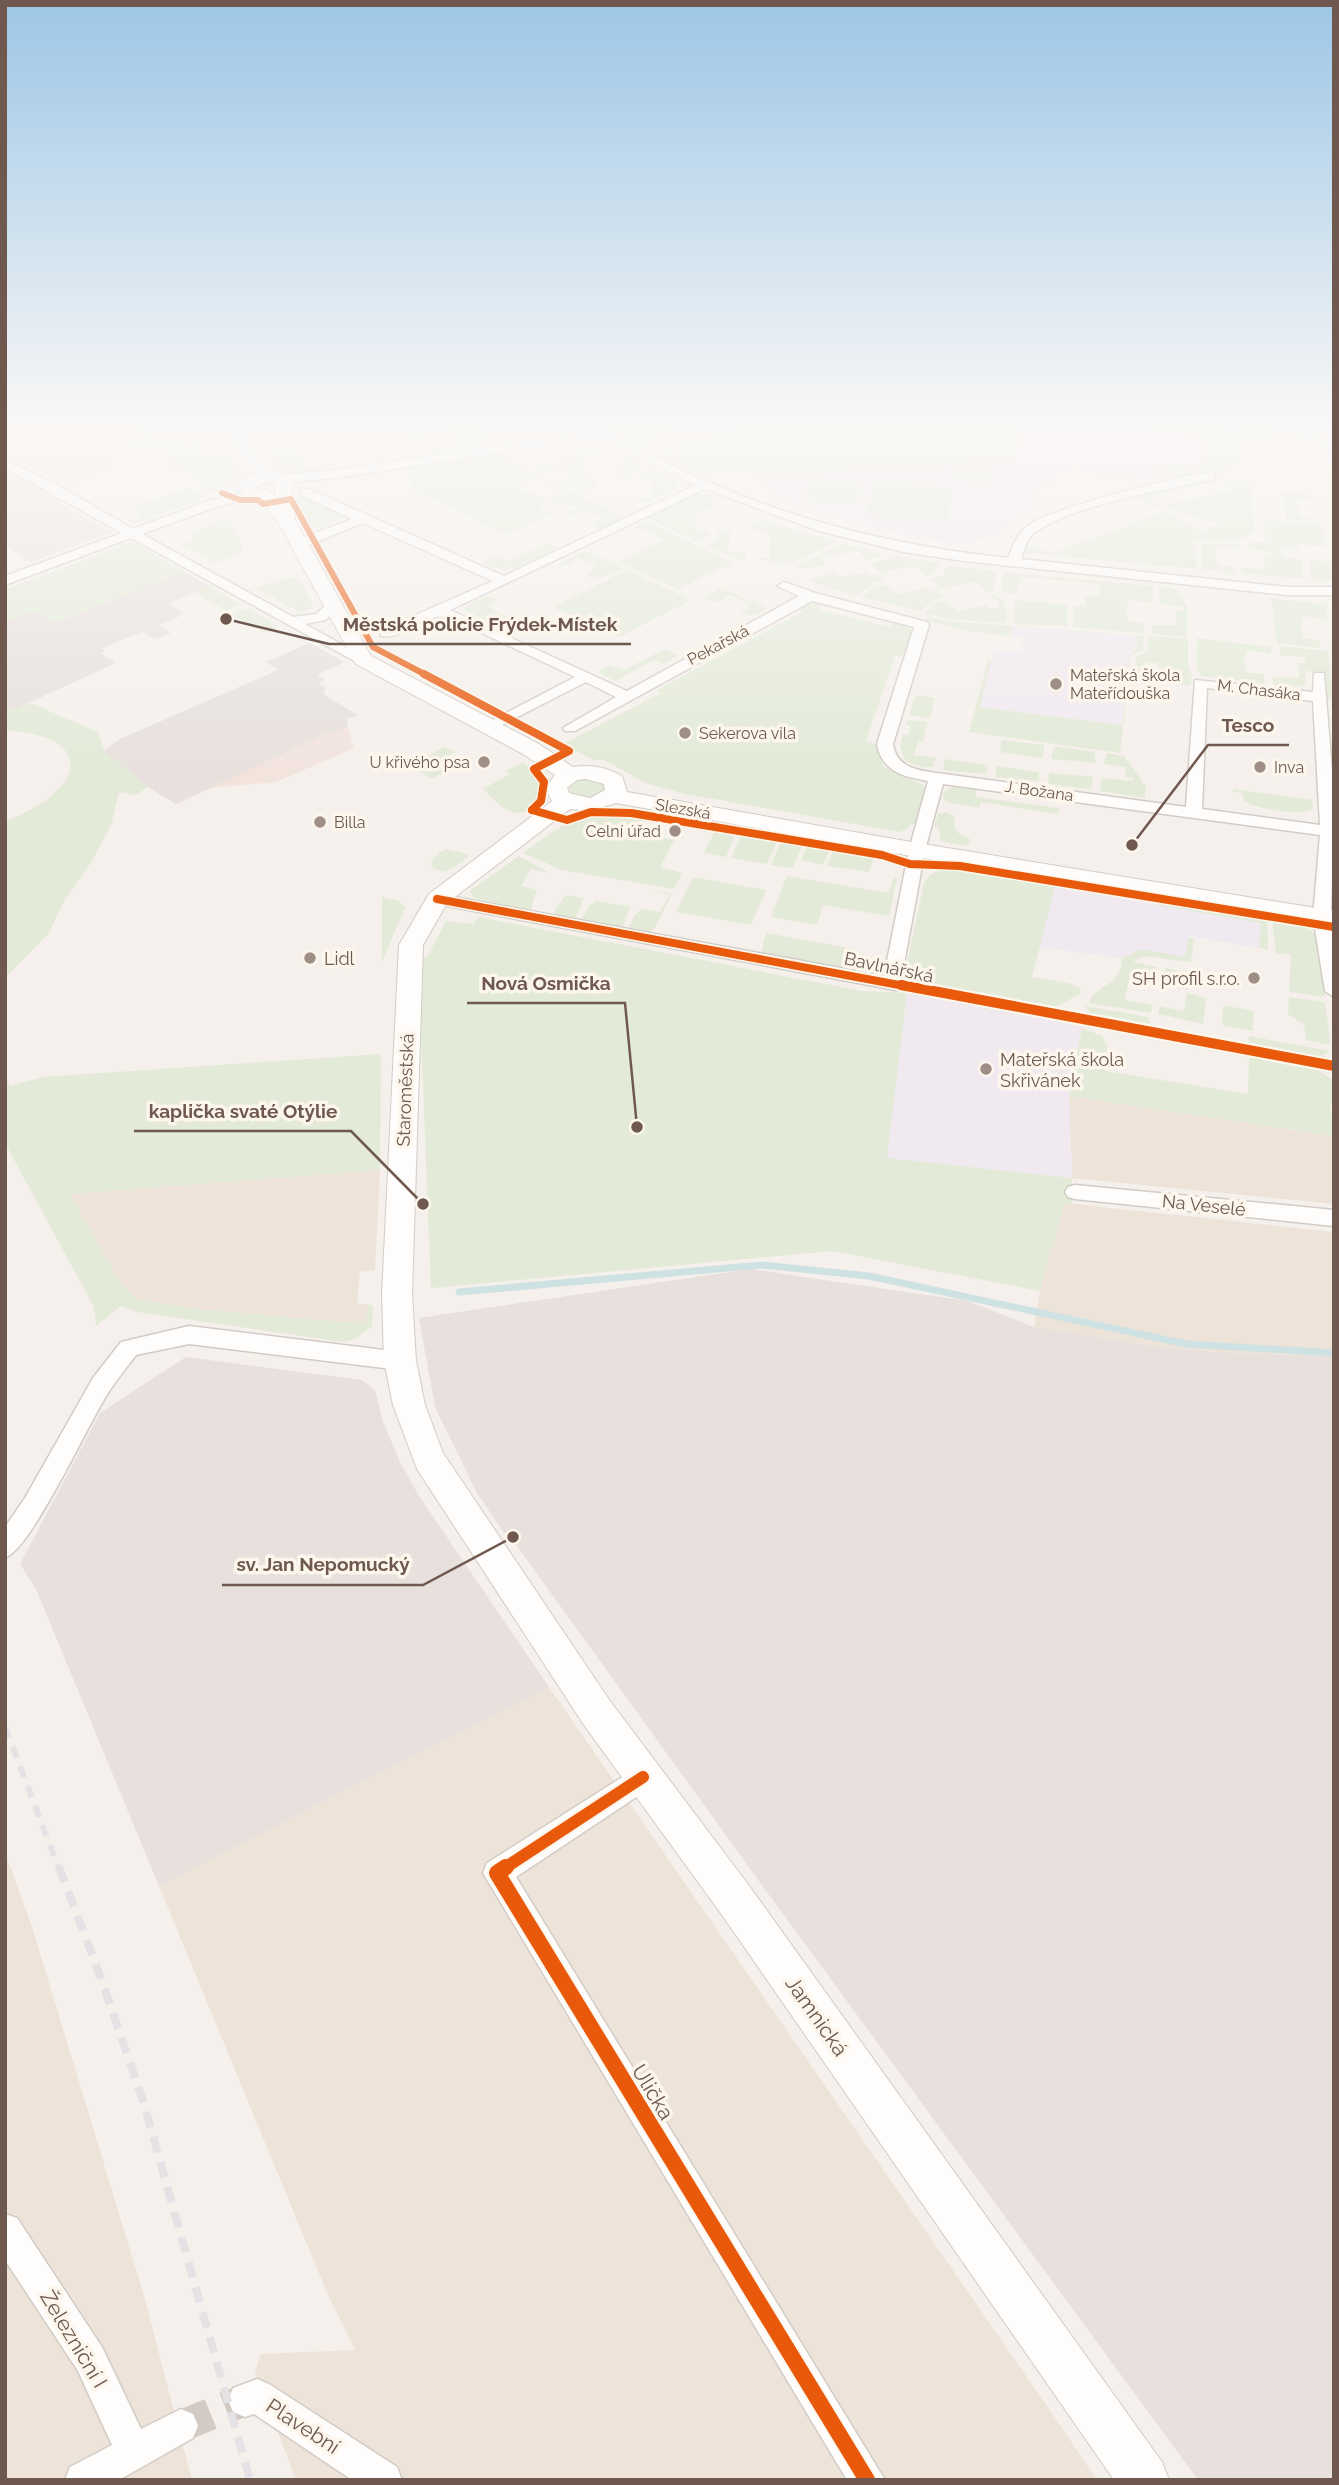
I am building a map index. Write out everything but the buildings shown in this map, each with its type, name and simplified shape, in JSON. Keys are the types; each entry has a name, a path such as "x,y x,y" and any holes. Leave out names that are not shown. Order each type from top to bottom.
{"main road":[{"path":"299,544 363,660 551,760 568,788 586,772 603,774 614,781 616,791 612,796"},
{"name":"Slezská","path":"568,788 591,804 612,796 917,850 1326,915"},
{"name":"Staroměstská","path":"491,1552 429,1459 409,1405 400,1361 397,1294 411,945 437,899 568,788"},
{"name":"Jamnická","path":"491,1552 548,1642 643,1777 736,1900 1144,2480"}],"street":[{"path":"5,581 108,543"},
{"path":"148,543 363,660"},
{"path":"418,543 504,581"},
{"path":"386,633 583,543"},
{"path":"884,543 1013,562 1287,590 1334,591"},
{"path":"1013,562 1021,543"},
{"path":"784,586 810,596"},
{"name":"J. Božana","path":"810,596 922,625 885,749 890,762 898,769 937,778 1194,811 1331,832"},
{"name":"Pekařská","path":"570,728 810,596"},
{"path":"290,622 320,617 333,606"},
{"path":"438,611 452,614 627,696"},
{"name":"M. Chasáka","path":"1319,676 1331,832 1326,915"},
{"path":"489,727 586,677"},
{"name":"M. Chasáka","path":"1194,811 1200,683 1320,698"},
{"path":"891,984 917,850 937,778"},
{"name":"Bavlnářská","path":"437,899 1334,1066"},
{"path":"1326,915 1333,982"},
{"name":"Na Veselé","path":"1075,1192 1334,1218"},
{"path":"5,1546 34,1505 101,1384 129,1348 189,1335 400,1361"},
{"name":"Ulička","path":"643,1777 497,1873 867,2480"},
{"name":"Železniční I","path":"5,2230 90,2359 134,2452"},
{"name":"Plavební","path":"251,2398 384,2480"},
{"path":"83,2480 181,2426"}],"shaded area":[{"path":"5,543 83,543 31,562 5,546"},
{"path":"129,543 210,586 169,603 185,614 159,625 171,633 155,639 143,632 102,648 105,651 101,653 116,663 13,710 5,708 5,590"},
{"name":"Mateřská škola Mateřídouška","path":"1011,627 1138,636 1135,651 1130,655 1122,725 980,707 994,649 1020,652 1024,638 1010,636"},
{"path":"310,643 344,662 317,675 326,680 319,683 326,688 323,694 358,715 347,719 348,727 321,736 176,804 148,787 103,751 120,739 278,670 266,662"},
{"path":"348,727 354,748 276,782 210,788 321,736"},
{"path":"1055,887 1261,923 1259,948 1189,936 1185,957 1143,949 1122,958 1039,947"},
{"name":"Mateřská škola Skřivánek","path":"907,993 1082,1026 1069,1096 1072,1178 886,1159"},
{"path":"1069,1096 1332,1136 1334,1204 1072,1178"},
{"path":"380,1170 375,1270 360,1272 357,1304 368,1304 367,1324 197,1309 136,1299 122,1286 69,1193"},
{"path":"1064,1203 1334,1232 1334,1356 1227,1353 1146,1345 1034,1327 1040,1291"},
{"path":"750,1269 968,1301 1034,1327 1146,1345 1227,1353 1334,1356 1334,2480 1198,2480 514,1542 521,1538 516,1531 504,1533 477,1493 435,1407 419,1318"},
{"path":"186,1357 362,1380 375,1390 383,1422 400,1462 419,1496 549,1687 159,1886 36,1589 20,1564 100,1413"},
{"path":"549,1687 1097,2480 296,2480 255,2372 261,2354 355,2350 328,2295 159,1886"},
{"path":"5,1852 33,1930 144,2296 192,2480 5,2480"}],"green space":[{"path":"129,543 185,572 54,623 35,611 5,622 5,590"},
{"path":"241,543 244,549 239,554 215,563 181,545"},
{"path":"547,543 557,547 556,550 520,566 503,569 483,564 483,561 496,555 508,561"},
{"path":"656,543 692,543 733,563 679,589 617,562"},
{"path":"713,543 729,543 728,552 745,553 745,563 707,546"},
{"path":"769,543 833,543 788,563 768,563 759,558 770,558"},
{"path":"1080,543 1195,543 1197,569 1023,553 1026,545 1052,553"},
{"path":"1201,543 1240,544 1240,549 1217,546 1215,552 1218,565 1233,566 1235,573 1203,570"},
{"path":"1247,543 1299,545 1299,549 1281,547 1282,557 1300,559 1304,579 1242,573 1241,568 1265,569 1263,556 1271,556 1270,551 1248,549"},
{"path":"1286,543 1325,543 1326,547"},
{"path":"843,544 877,551 881,556 867,560 858,550 821,558 827,564 802,569 796,566"},
{"path":"585,551 624,568 595,580 585,575 595,570 593,568 596,566 579,558 563,566 558,564"},
{"path":"897,556 940,563 933,574 925,576 915,566 880,573 870,563"},
{"path":"1309,560 1334,562 1334,581 1311,579"},
{"path":"948,566 997,571 993,591 986,592 976,582 940,589 935,582 928,579 942,576"},
{"path":"627,570 691,600 619,637 553,607"},
{"path":"834,571 841,577 867,572 870,575 877,574 884,580 875,582 856,596 810,581"},
{"path":"1005,572 1154,586 1152,603 1128,600 1128,607 1125,607 1128,621 1144,623 1144,633 1073,627 1074,606 1086,605 1084,596 1100,597 1100,584 1021,577 1017,595 1005,593 1001,585"},
{"path":"298,577 314,608 300,612 257,589 275,581"},
{"path":"885,585 899,594 925,588 929,592 936,590 944,597 935,599 920,611 862,597 876,586"},
{"path":"210,586 240,605 227,611 194,593"},
{"path":"1159,587 1175,588 1187,605 1187,637 1152,634 1152,625 1176,625 1176,611 1184,611 1184,606 1160,604"},
{"path":"721,588 768,608 747,616 739,613 749,608 746,606 749,603 730,595 715,603 705,599 705,596"},
{"path":"994,595 1001,599 1005,606 1005,623 949,619 924,613 936,603 945,601 960,611 987,605 991,609 1000,607 998,602 989,596"},
{"path":"486,596 500,600 488,607 519,622 516,624 527,629 512,633 467,613 464,608"},
{"path":"1271,598 1327,605 1327,620 1303,616 1303,623 1300,623 1303,638 1320,640 1321,648 1277,643"},
{"path":"1014,601 1067,605 1067,626 1014,624"},
{"path":"803,603 820,604 818,610 890,627 902,624 912,630 906,655 895,656 866,741 878,745 883,767 923,785 925,793 916,825 911,824 899,832 686,794 648,784 604,760 594,760 563,744 661,693 657,690 802,612 797,607"},
{"path":"249,609 279,626 264,633 231,614"},
{"path":"928,617 947,621 1144,636 1143,650 1131,655 1120,753 969,732 988,660 991,661 980,707 1122,725 1130,655 1135,651 1138,636 1011,627 1010,636 1024,638 975,632 923,621"},
{"path":"1149,636 1188,639 1191,685 1174,685 1175,673 1158,671 1158,663 1145,662 1145,669 1149,670 1148,680 1134,678 1137,656 1148,652"},
{"path":"1197,638 1271,647 1271,654 1247,650 1246,657 1243,657 1247,673 1264,674 1265,684 1201,676 1197,668"},
{"path":"1279,646 1328,651 1334,700 1327,699 1325,672 1306,671 1305,686 1274,685 1273,677 1299,678 1298,663 1306,663 1305,657 1280,655"},
{"path":"665,649 678,656 664,664 654,660 615,681 598,672 609,665 624,670"},
{"path":"915,695 935,698 930,718 909,715"},
{"path":"31,703 98,732 104,751 148,787 136,795 119,792 111,825 92,861 64,901 49,933 5,978 5,821 31,810 51,797 64,783 70,768 68,755 57,744 36,735 5,730 5,708 13,710"},
{"path":"908,720 928,722 923,742 918,741 914,755 936,758 933,767 911,764 903,756 903,734 908,735 911,726 906,725"},
{"path":"1002,740 1044,745 1043,758 1000,752"},
{"path":"1055,746 1094,752 1096,763 1051,759"},
{"path":"445,747 455,752 441,760 454,767 432,779 414,768 415,762"},
{"path":"1107,753 1124,756 1146,787 1145,798 1100,791 1102,778 1133,781 1133,778 1125,777 1126,767 1104,764"},
{"path":"945,759 988,765 985,774 943,770"},
{"path":"523,762 539,778 539,797 532,806 517,813 503,808 483,789 510,774 506,771"},
{"path":"997,766 1039,772 1038,781 995,777"},
{"path":"1049,773 1093,777 1091,789 1048,784"},
{"path":"582,777 605,782 606,790 592,798 570,794 569,784"},
{"path":"957,785 977,786 975,797 1059,808 1058,814 981,802 979,808 948,802 943,797 944,791"},
{"path":"1233,789 1312,800 1313,809 1289,812 1258,807 1244,801 1243,793 1233,792"},
{"path":"947,812 955,817 954,826 957,831 970,839 968,846 943,842 940,839 939,828 934,827 938,814"},
{"path":"600,813 647,818 636,831 674,840 660,867 682,873 674,889 562,870 523,853 568,823"},
{"path":"716,829 736,832 726,857 704,853"},
{"path":"742,833 778,839 767,864 731,858"},
{"path":"782,839 803,843 793,868 771,865"},
{"path":"808,844 831,847 823,865 801,860"},
{"path":"834,848 875,855 869,872 827,866"},
{"path":"447,849 470,855 448,870 433,868 431,862 438,853"},
{"path":"519,856 550,873 531,869 521,886 537,890 530,911 474,898 470,891"},
{"path":"944,869 1055,887 1032,977 1072,984 1081,989 1080,994 1053,1008 917,982 910,976 907,963 924,883 931,874"},
{"path":"787,876 888,893 894,877 897,878 889,916 823,905 817,925 771,917"},
{"path":"693,877 766,890 751,925 676,912"},
{"path":"649,889 672,894 656,926 650,932 628,929 635,915 643,909 660,912 669,895"},
{"path":"566,895 584,898 575,919 556,916 554,912"},
{"path":"382,897 399,901 405,908 382,961"},
{"path":"596,901 630,907 622,928 581,920 589,906"},
{"path":"1156,902 1267,920 1268,950 1259,948 1261,923 1156,905"},
{"path":"478,917 862,991 907,993 887,1158 1072,1178 1072,1204 1064,1204 1040,1291 833,1251 431,1288 418,958 427,957 446,921 474,924"},
{"path":"1272,921 1303,926 1316,937 1325,997 1289,992 1291,955 1276,953"},
{"path":"766,933 854,949 847,970 761,954"},
{"path":"1188,938 1194,939 1191,961 1144,956 1133,962 1157,967 1154,984 1129,979 1125,1000 1152,1005 1151,1013 1089,1003 1097,991 1118,975 1122,958 1142,949 1185,957"},
{"path":"1165,968 1190,973 1188,990 1162,985"},
{"path":"1187,993 1206,998 1203,1024 1158,1014 1159,1006 1184,1011"},
{"path":"1289,997 1325,1002 1331,1045 1306,1040 1304,1025 1288,1014"},
{"path":"1085,1006 1147,1017 1150,1020 1148,1029 1092,1016"},
{"path":"1227,1006 1254,1011 1253,1031 1224,1026 1223,1008"},
{"path":"1082,1028 1102,1036 1107,1047 1105,1071 1248,1094 1249,1056 1315,1068 1334,1081 1334,1102 1330,1103 1334,1136 1069,1096"},
{"path":"1249,1036 1330,1051 1317,1058 1249,1047"},
{"path":"381,1054 380,1170 70,1194 122,1286 136,1299 197,1309 366,1324 368,1304 373,1306 372,1326 355,1339 344,1342 137,1312 121,1306 96,1326 94,1307 5,1143 5,1078 10,1086 43,1077"}],"waterway":[{"path":"459,1292 762,1265 869,1276 1186,1344 1334,1353"}],"tunnel":[{"path":"181,2426 245,2400"}],"railway":[{"path":"5,1727 59,1869"},
{"path":"59,1867 143,2101 250,2480"}],"cycle path":[{"path":"315,543 373,647 569,751 534,769 544,782 541,801 532,810"},
{"path":"532,810 567,820 591,812 631,813 882,855 910,864 960,866 1334,927"},
{"path":"437,899 1334,1066"},
{"path":"643,1777 497,1873 867,2480"}],"place":[{"name":"Městská policie Frýdek-Místek","path":"226,619"},
{"name":"Mateřská škola Mateřídouška","path":"1056,684"},
{"name":"Sekerova vila","path":"685,733"},
{"name":"U křivého psa","path":"484,762"},
{"name":"Inva","path":"1260,767"},
{"name":"Billa","path":"320,822"},
{"name":"Celní úřad","path":"675,831"},
{"name":"Tesco","path":"1132,845"},
{"name":"Lidl","path":"310,958"},
{"name":"SH profil s.r.o.","path":"1254,978"},
{"name":"Mateřská škola Skřivánek","path":"986,1069"},
{"name":"Nová Osmička","path":"637,1127"},
{"name":"kaplička svaté Otýlie","path":"423,1204"},
{"name":"sv. Jan Nepomucký","path":"513,1537"}]}
